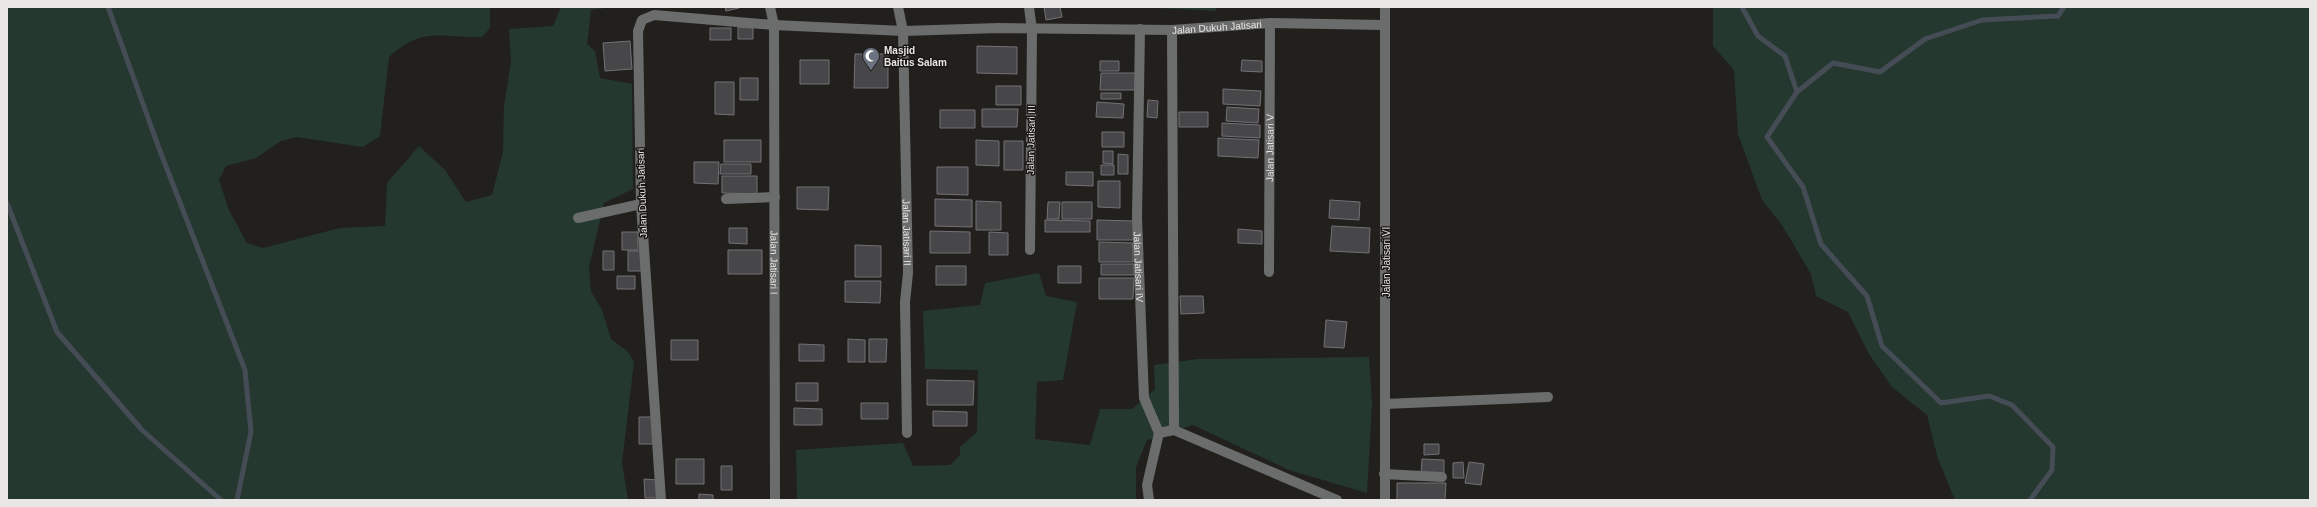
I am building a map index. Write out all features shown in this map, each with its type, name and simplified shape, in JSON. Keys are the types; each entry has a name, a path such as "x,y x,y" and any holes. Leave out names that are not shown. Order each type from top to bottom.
{"street":[{"path":"770,7 774,25"},
{"path":"898,7 903,31"},
{"path":"1029,7 1032,30"},
{"path":"1384,25 1385,7"},
{"name":"Jalan Dukuh Jatisari","path":"661,500 641,204 638,31 642,20 654,15 774,25 903,31 999,28 1032,30 1172,30 1270,23 1384,25"},
{"name":"Jalan Jatisari V","path":"1269,272 1270,23"},
{"name":"Jalan Jatisari I","path":"774,25 774,500"},
{"name":"Jalan Jatisari VI","path":"1384,25 1385,500"},
{"name":"Jalan Jatisari IV","path":"1140,29 1137,218 1144,398 1159,433"},
{"name":"Jalan Jatisari III","path":"1030,250 1032,30"},
{"path":"1172,30 1174,430"},
{"name":"Jalan Jatisari II","path":"903,31 908,272 905,302 907,433"},
{"path":"726,199 775,197"},
{"path":"578,218 641,204"},
{"path":"1385,404 1548,397"},
{"path":"1149,500 1147,484 1159,433 1174,430 1337,500"},
{"path":"1384,474 1442,477"}],"green space":[{"path":"7,7 490,7 490,28 482,37 423,37 401,47 389,57 380,136 363,147 297,137 281,141 256,158 226,166 219,180 229,210 247,243 263,248 340,228 385,226 387,183 419,146 445,170 466,202 492,195 503,152 504,106 511,62 509,29 553,26 561,7 612,7 591,10 587,44 595,51 600,78 632,84 633,189 604,203 589,267 591,291 602,310 611,339 628,352 634,362 622,463 628,500 7,500"},
{"path":"1137,7 1216,7 1216,11"},
{"path":"1713,7 2310,7 2310,500 1955,500 1938,459 1927,415 1892,387 1869,354 1848,312 1816,296 1811,274 1782,225 1762,200 1738,134 1734,70 1713,46"},
{"path":"1039,273 1046,296 1077,302 1063,380 1037,382 1035,439 1090,445 1100,409 1132,409 1155,389 1154,365 1198,359 1369,357 1372,403 1367,493 1289,470 1193,425 1147,440 1136,467 1136,500 797,500 796,450 903,443 913,466 950,465 960,455 960,447 977,432 978,370 925,369 923,311 980,305 985,283"}],"building":[{"path":"725,7 738,7 739,8 726,11"},
{"path":"1044,7 1060,7 1062,17 1046,20"},
{"path":"738,27 753,28 753,39 738,39"},
{"path":"710,28 731,28 731,40 710,40"},
{"path":"630,41 632,69 605,71 603,43"},
{"path":"977,46 1017,47 1017,74 977,73"},
{"name":"Masjid Baitus Salam","path":"855,54 888,54 888,88 854,88"},
{"path":"800,60 829,60 829,84 800,84"},
{"path":"1242,60 1262,61 1262,72 1241,71"},
{"path":"1100,61 1119,61 1119,71 1100,71"},
{"path":"1101,73 1136,73 1136,90 1100,90"},
{"path":"740,78 758,78 758,100 740,100"},
{"path":"715,82 734,82 734,115 715,114"},
{"path":"996,86 1021,86 1021,105 996,105"},
{"path":"1223,89 1261,91 1260,106 1223,104"},
{"path":"1101,93 1121,93 1121,99 1101,99"},
{"path":"1148,100 1158,101 1157,118 1147,117"},
{"path":"1097,102 1124,104 1123,118 1096,117"},
{"path":"1227,107 1259,109 1258,123 1226,121"},
{"path":"982,109 1018,109 1017,127 982,127"},
{"path":"940,110 975,110 975,128 940,128"},
{"path":"1179,112 1208,112 1208,127 1179,127"},
{"path":"1222,123 1260,125 1260,138 1222,136"},
{"path":"1102,132 1124,132 1124,147 1102,147"},
{"path":"1218,138 1259,140 1258,158 1218,156"},
{"path":"724,140 761,140 761,162 724,162"},
{"path":"976,140 999,141 999,166 976,165"},
{"path":"1004,141 1023,141 1023,170 1004,170"},
{"path":"1103,151 1113,151 1113,164 1103,163"},
{"path":"1118,154 1128,155 1128,174 1118,174"},
{"path":"694,162 719,162 718,184 694,183"},
{"path":"721,164 751,164 751,174 720,174"},
{"path":"1101,165 1114,165 1114,175 1101,175"},
{"path":"937,167 968,167 968,195 937,194"},
{"path":"1066,172 1093,172 1093,186 1066,185"},
{"path":"722,176 757,176 757,194 722,193"},
{"path":"1098,181 1120,181 1120,208 1098,207"},
{"path":"797,187 829,187 828,210 797,209"},
{"path":"935,199 972,200 972,227 935,226"},
{"path":"1330,200 1360,202 1359,220 1329,218"},
{"path":"976,201 1001,202 1001,230 976,230"},
{"path":"1048,202 1060,202 1059,219 1047,219"},
{"path":"1062,202 1092,202 1092,219 1062,219"},
{"path":"1045,220 1090,221 1090,232 1045,232"},
{"path":"1097,220 1135,221 1135,240 1097,240"},
{"path":"1332,226 1370,228 1369,253 1330,251"},
{"path":"729,228 747,228 747,244 729,243"},
{"path":"1238,229 1262,231 1262,244 1238,243"},
{"path":"930,231 970,232 970,253 930,253"},
{"path":"622,232 638,232 638,250 622,250"},
{"path":"989,232 1008,233 1008,255 989,255"},
{"path":"1099,242 1133,243 1133,262 1099,262"},
{"path":"855,245 881,246 881,277 855,277"},
{"path":"728,250 762,250 762,274 728,274"},
{"path":"603,251 614,251 614,270 603,270"},
{"path":"628,251 643,251 643,271 628,271"},
{"path":"1101,264 1134,264 1134,275 1101,275"},
{"path":"936,266 966,266 966,285 936,285"},
{"path":"1058,266 1081,266 1081,283 1058,283"},
{"path":"617,276 635,276 635,289 617,289"},
{"path":"1099,278 1134,278 1133,299 1099,299"},
{"path":"845,281 881,281 880,303 845,302"},
{"path":"1180,296 1203,296 1204,313 1181,314"},
{"path":"1326,320 1347,322 1344,348 1324,347"},
{"path":"848,339 865,340 865,362 848,362"},
{"path":"869,339 887,339 886,362 869,362"},
{"path":"671,340 698,340 698,360 671,360"},
{"path":"799,344 824,345 824,361 799,361"},
{"path":"927,380 974,381 973,405 927,405"},
{"path":"796,383 818,383 818,401 796,401"},
{"path":"861,403 888,403 888,419 861,419"},
{"path":"794,408 822,409 822,425 794,425"},
{"path":"933,411 967,412 967,426 933,426"},
{"path":"639,417 654,417 654,444 639,444"},
{"path":"1424,444 1439,444 1439,454 1424,455"},
{"path":"676,459 704,459 704,484 676,484"},
{"path":"1422,459 1444,460 1444,476 1421,475"},
{"path":"1463,462 1464,478 1453,478 1453,463"},
{"path":"1469,462 1484,464 1481,485 1465,483"},
{"path":"721,466 732,466 732,490 721,490"},
{"path":"644,479 658,480 658,498 645,498"},
{"path":"1397,483 1446,483 1445,500 1397,500"},
{"path":"699,494 713,495 713,500 699,500"}],"waterway":[{"path":"108,7 160,151 245,370 251,432 237,500"},
{"path":"1742,7 1758,36 1785,56 1797,92 1767,137 1803,187 1821,244 1867,296 1882,346 1941,403 1989,396 2012,405 2053,447 2052,470 2030,500"},
{"path":"1797,92 1833,63 1880,72 1925,39 1982,20 2058,16 2064,7"},
{"path":"7,203 57,332 142,430 221,500"}],"place":[{"name":"Masjid Baitus Salam","path":"871,71"}]}
